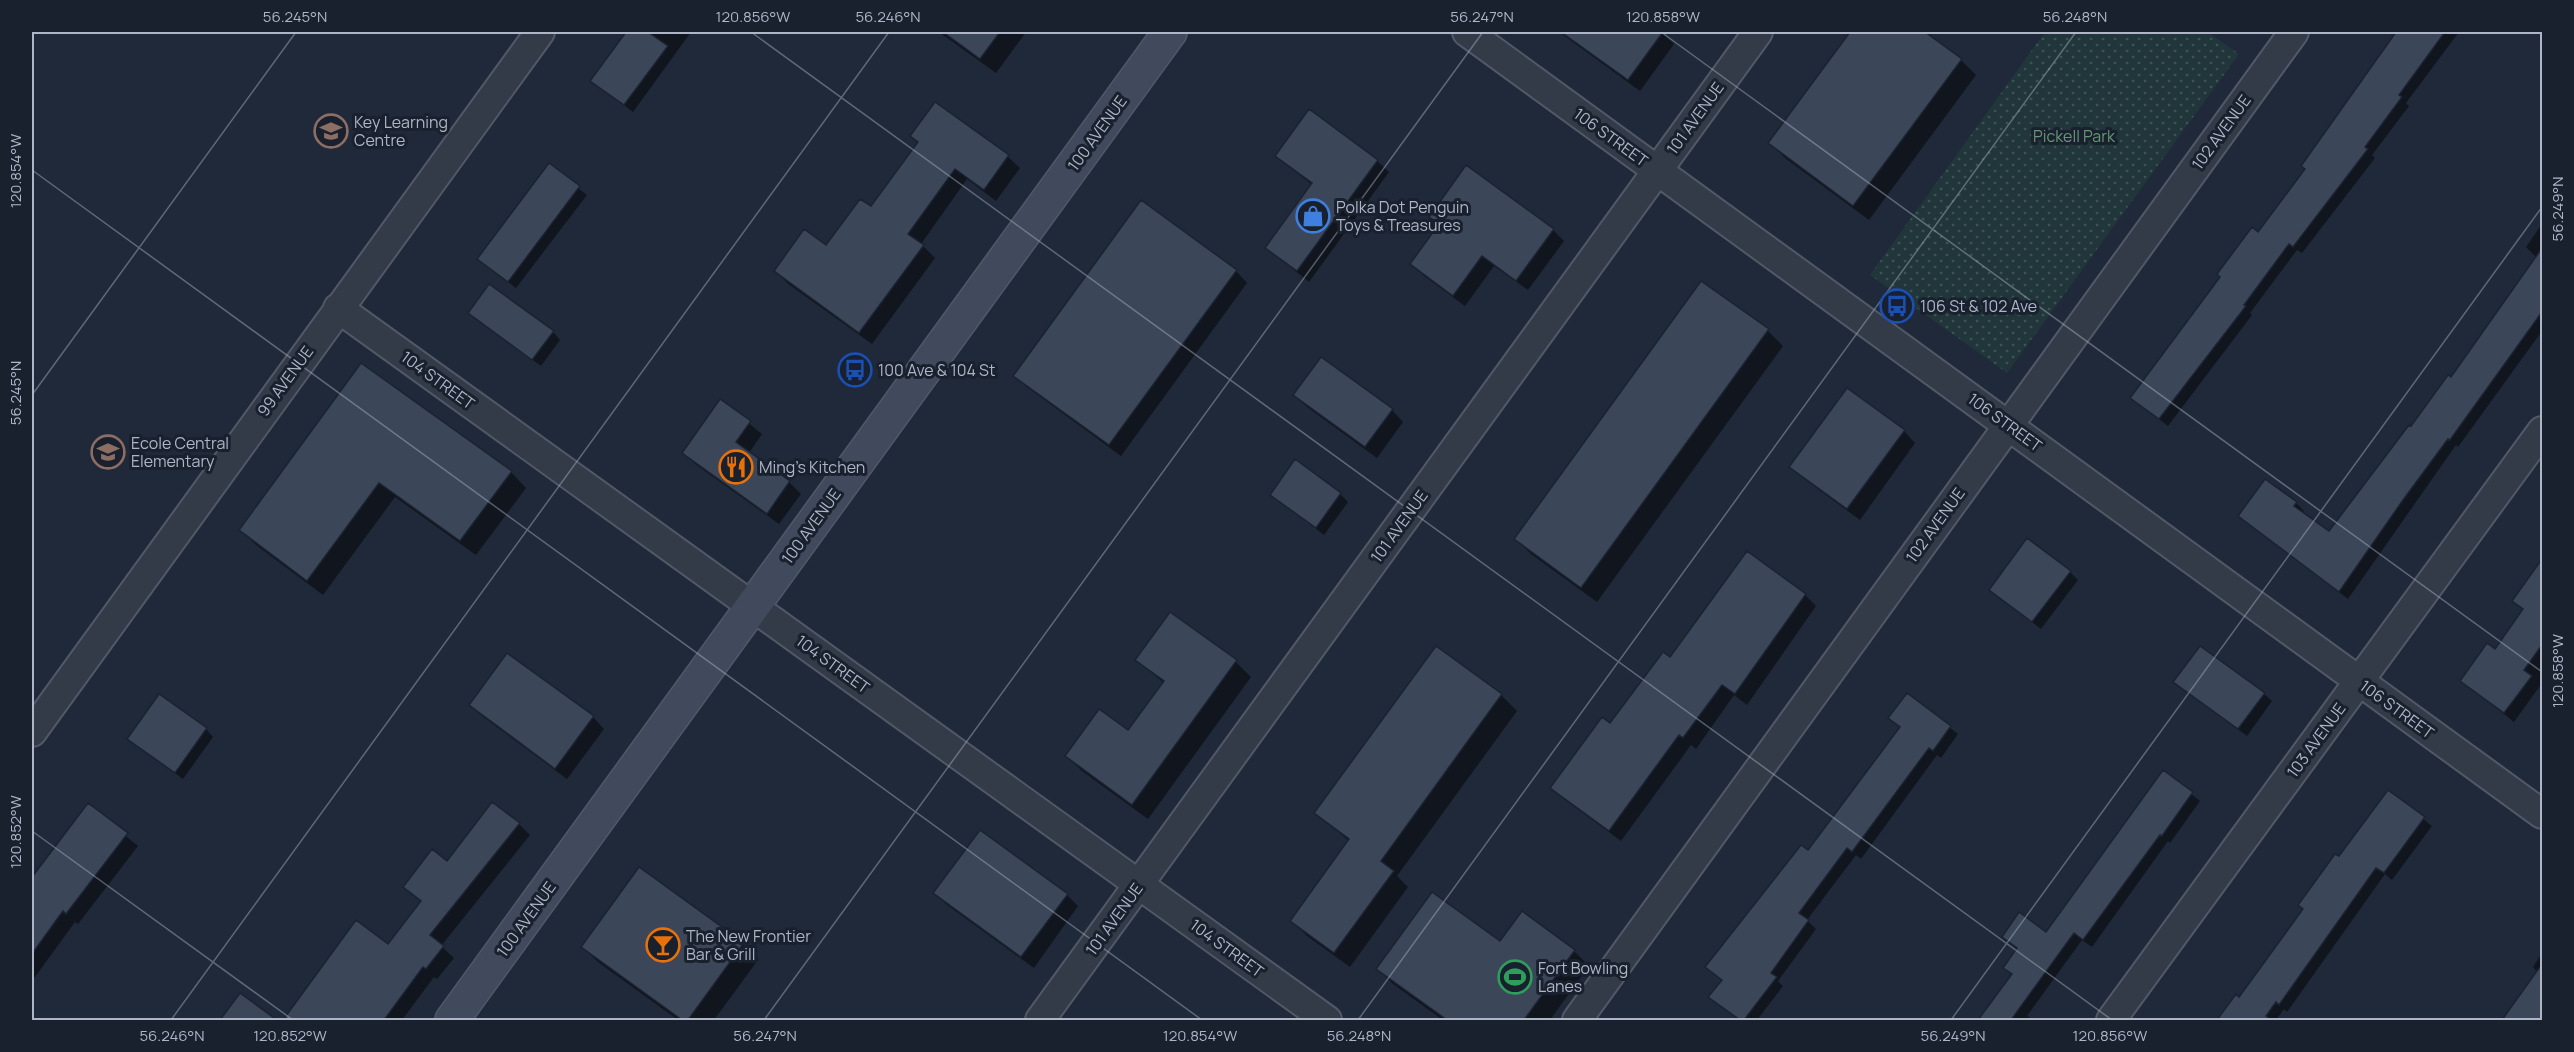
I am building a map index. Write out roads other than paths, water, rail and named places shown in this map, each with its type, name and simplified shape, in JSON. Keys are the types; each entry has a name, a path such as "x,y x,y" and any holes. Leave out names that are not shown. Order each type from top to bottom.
{"main road":[{"name":"100 AVENUE","path":"453,1020 1170,32"}],"street":[{"name":"99 AVENUE","path":"32,732 540,32"},
{"name":"106 STREET","path":"1467,32 2542,814"},
{"name":"101 AVENUE","path":"1040,1020 1758,32"},
{"name":"102 AVENUE","path":"1577,1020 2294,32"},
{"name":"104 STREET","path":"338,308 1327,1020"},
{"name":"103 AVENUE","path":"2112,1020 2542,431"}],"place":[{"name":"Key Learning Centre","path":"331,131"},
{"name":"Polka Dot Penguin Toys & Treasures","path":"1313,216"},
{"name":"106 St & 102 Ave","path":"1897,306"},
{"name":"100 Ave & 104 St","path":"855,370"},
{"name":"Ecole Central Elementary","path":"108,452"},
{"name":"Ming's Kitchen","path":"736,467"},
{"name":"The New Frontier Bar & Grill","path":"663,945"},
{"name":"Fort Bowling Lanes","path":"1515,977"}],"park label":[{"name":"Pickell Park","path":"2074,136"}]}
